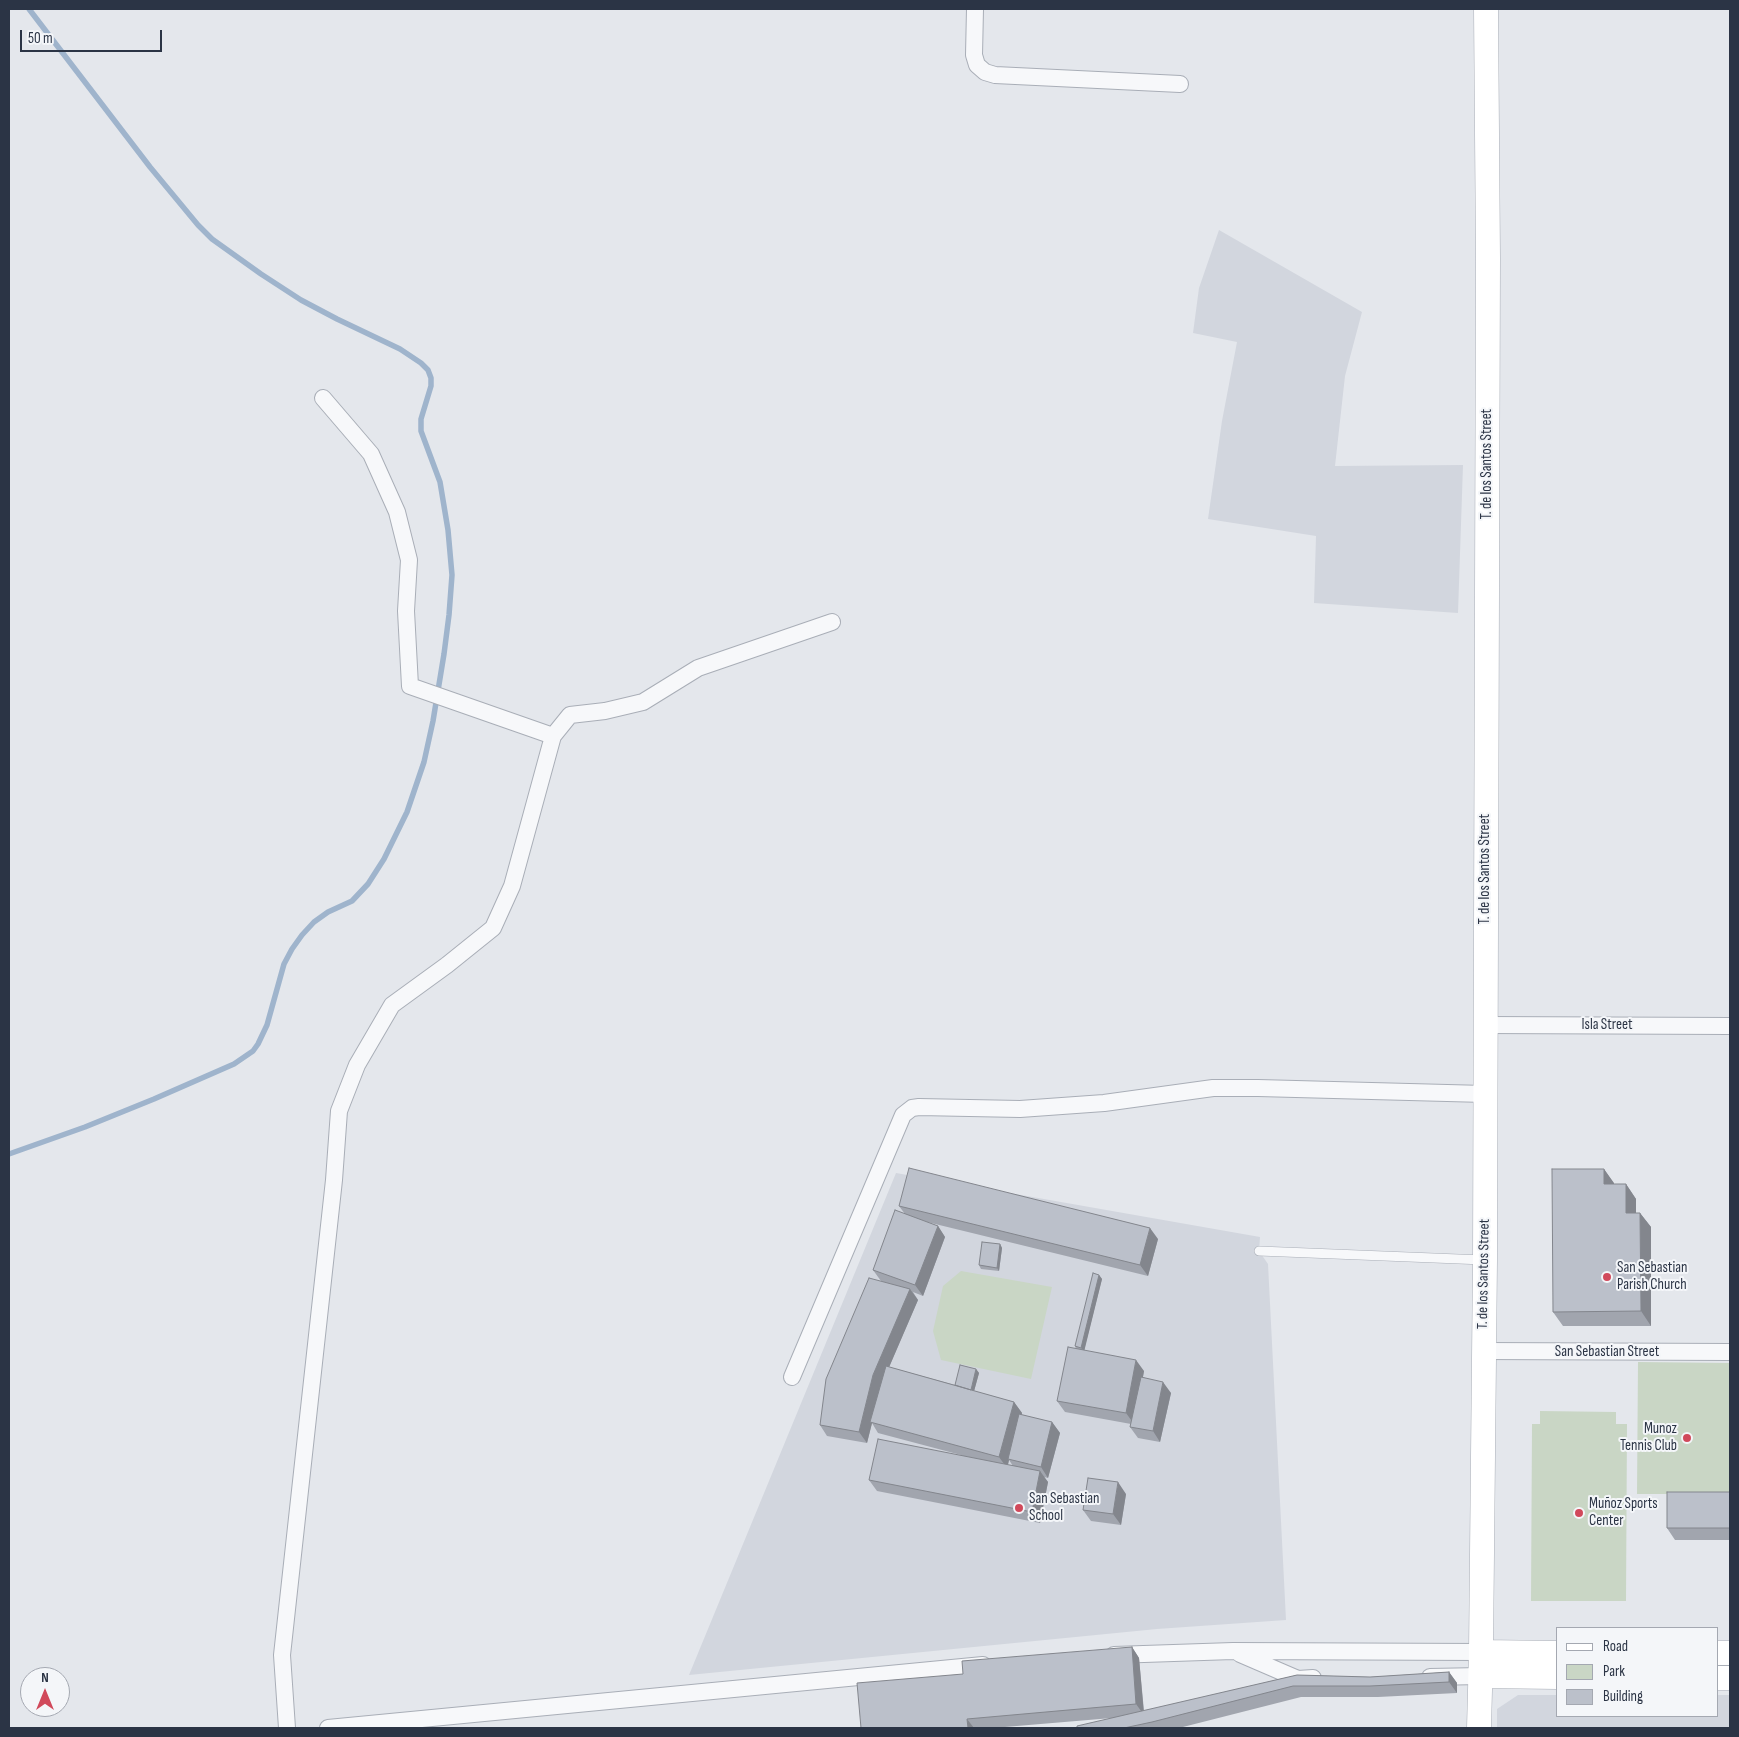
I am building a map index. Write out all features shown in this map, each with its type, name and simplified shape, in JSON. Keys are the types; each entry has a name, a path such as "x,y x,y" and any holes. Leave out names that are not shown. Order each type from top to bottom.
{"main road":[{"name":"T. de los Santos Street","path":"1479,1728 1485,1260 1488,258 1486,9"},
{"path":"1481,1652 1556,1653"},
{"path":"1481,1676 1556,1677"}],"street":[{"path":"975,9 974,55 977,65 985,72 1002,75 1180,84"},
{"path":"323,398 371,454 397,512 409,560 406,611 410,686 553,736"},
{"path":"287,1728 282,1655 334,1180 339,1111 356,1065 392,1004 447,965 493,928 512,886 553,736 570,715 605,711 644,702 698,668 832,622"},
{"name":"Isla Street","path":"1485,1025 1730,1026"},
{"path":"792,1377 904,1115 912,1108 1020,1109 1104,1103 1213,1088 1485,1094"},
{"name":"San Sebastian Street","path":"1483,1351 1730,1352"},
{"path":"1103,1656 1141,1653 1233,1651 1481,1652"},
{"path":"1233,1651 1298,1679 1327,1678"},
{"path":"328,1728 998,1664"},
{"path":"1413,1677 1481,1676"}],"lane":[{"path":"1259,1251 1485,1260"}],"shaded area":[{"path":"1219,230 1362,312 1345,376 1335,466 1463,465 1458,613 1314,603 1316,536 1208,519 1222,421 1237,342 1193,333 1199,288"},
{"name":"San Sebastian School","path":"896,1173 1260,1237 1259,1251 1268,1264 1286,1620 1157,1629 689,1675"},
{"path":"1518,1695 1556,1695 1556,1717 1719,1717 1719,1695 1730,1695 1730,1728 1497,1728 1497,1709"}],"green space":[{"path":"961,1271 1052,1287 1031,1379 941,1360 933,1331 943,1286"},
{"name":"Munoz Tennis Club","path":"1638,1362 1730,1363 1730,1494 1637,1494"},
{"name":"Muñoz Sports Center","path":"1540,1411 1616,1412 1616,1424 1627,1424 1626,1601 1531,1601 1532,1424 1540,1424"}],"building":[{"path":"909,1168 1150,1228 1140,1265 899,1206"},
{"name":"San Sebastian Parish Church","path":"1552,1169 1604,1169 1604,1184 1626,1184 1626,1213 1640,1213 1641,1311 1553,1312"},
{"path":"895,1210 938,1226 915,1285 873,1270"},
{"path":"982,1242 1000,1244 997,1268 979,1265"},
{"path":"1093,1273 1099,1275 1081,1348 1075,1346"},
{"path":"869,1278 910,1289 873,1375 859,1432 820,1425 826,1379"},
{"path":"1068,1347 1136,1360 1126,1413 1057,1401"},
{"path":"960,1365 976,1369 971,1390 955,1385"},
{"path":"886,1366 1014,1402 999,1457 870,1422"},
{"path":"1141,1377 1163,1382 1153,1431 1130,1427"},
{"path":"1019,1414 1052,1422 1041,1467 1008,1459"},
{"path":"878,1439 1040,1471 1032,1512 869,1480"},
{"path":"1088,1478 1118,1482 1113,1514 1083,1510"},
{"path":"1667,1492 1730,1492 1730,1528 1667,1528"},
{"path":"1132,1647 1136,1704 967,1719 968,1728 861,1728 857,1683 963,1674 962,1661"},
{"path":"1449,1672 1449,1682 1370,1686 1293,1686 1124,1728 1077,1728 1077,1726 1297,1675 1370,1677"}],"waterway":[{"path":"9,1154 85,1127 154,1099 234,1064 253,1051 267,1025 284,964 292,949 314,922 328,912 352,901 368,884 384,859 407,812 424,762 433,721 444,654 452,575 448,530 440,482 421,431 421,419 431,386 428,370 400,349 301,300 212,239 150,167 29,9"}],"place":[{"name":"San Sebastian Parish Church","path":"1607,1277"},
{"name":"Munoz Tennis Club","path":"1687,1438"},
{"name":"San Sebastian School","path":"1019,1508"},
{"name":"Muñoz Sports Center","path":"1579,1513"}]}
